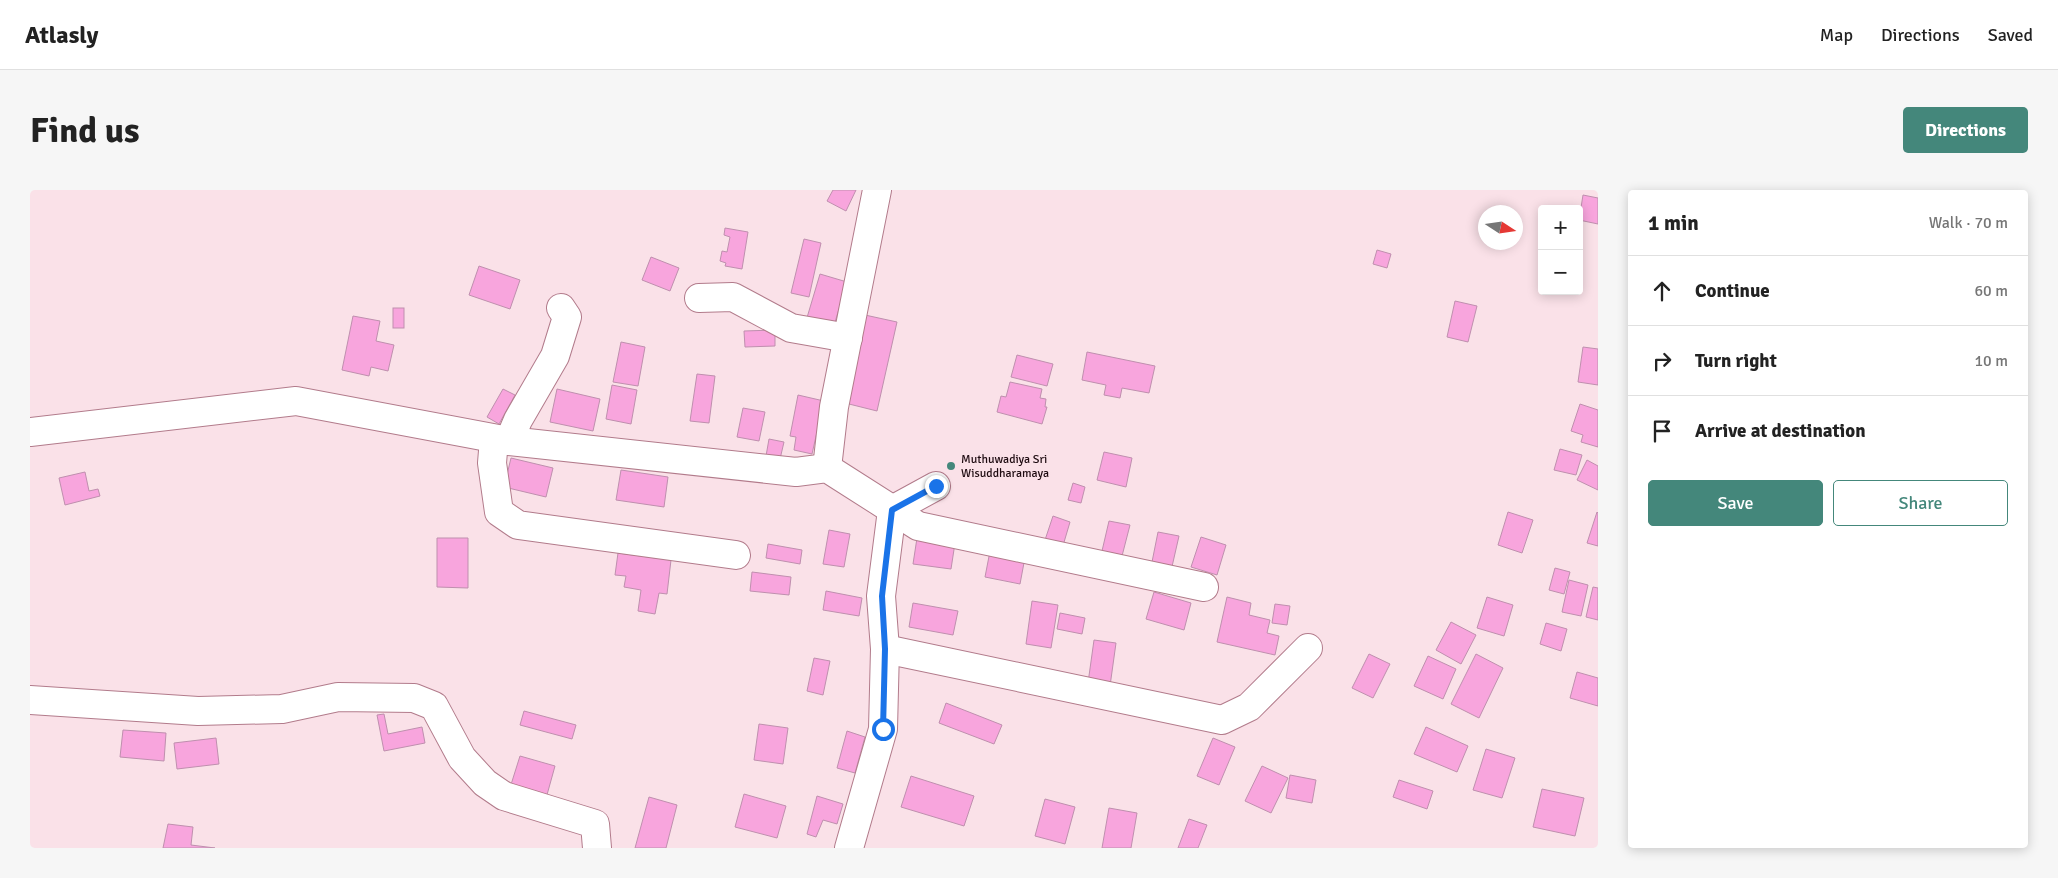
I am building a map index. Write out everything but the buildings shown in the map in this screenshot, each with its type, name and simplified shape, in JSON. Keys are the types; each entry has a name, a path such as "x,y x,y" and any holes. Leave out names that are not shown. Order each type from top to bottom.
{"street":[{"path":"827,468 834,407 877,190"},
{"path":"699,298 733,297 791,328 848,338"},
{"path":"561,308 567,317 556,356 518,420 502,440 492,463 500,512 518,525 736,555"},
{"path":"30,432 296,401 502,440 796,472 827,468 918,526 1204,587"},
{"path":"892,510 936,486"},
{"path":"849,848 883,729 885,649 882,596 892,510"},
{"path":"885,649 1222,720 1249,707 1308,648"},
{"path":"30,700 198,711 282,709 338,697 414,698 434,706 462,758 485,783 504,796 595,824 597,848"}],"place":[{"name":"Muthuwadiya Sri Wisuddharamaya","path":"951,466"}],"route":[{"path":"883,729 885,649 882,596 892,510 936,486"}]}
